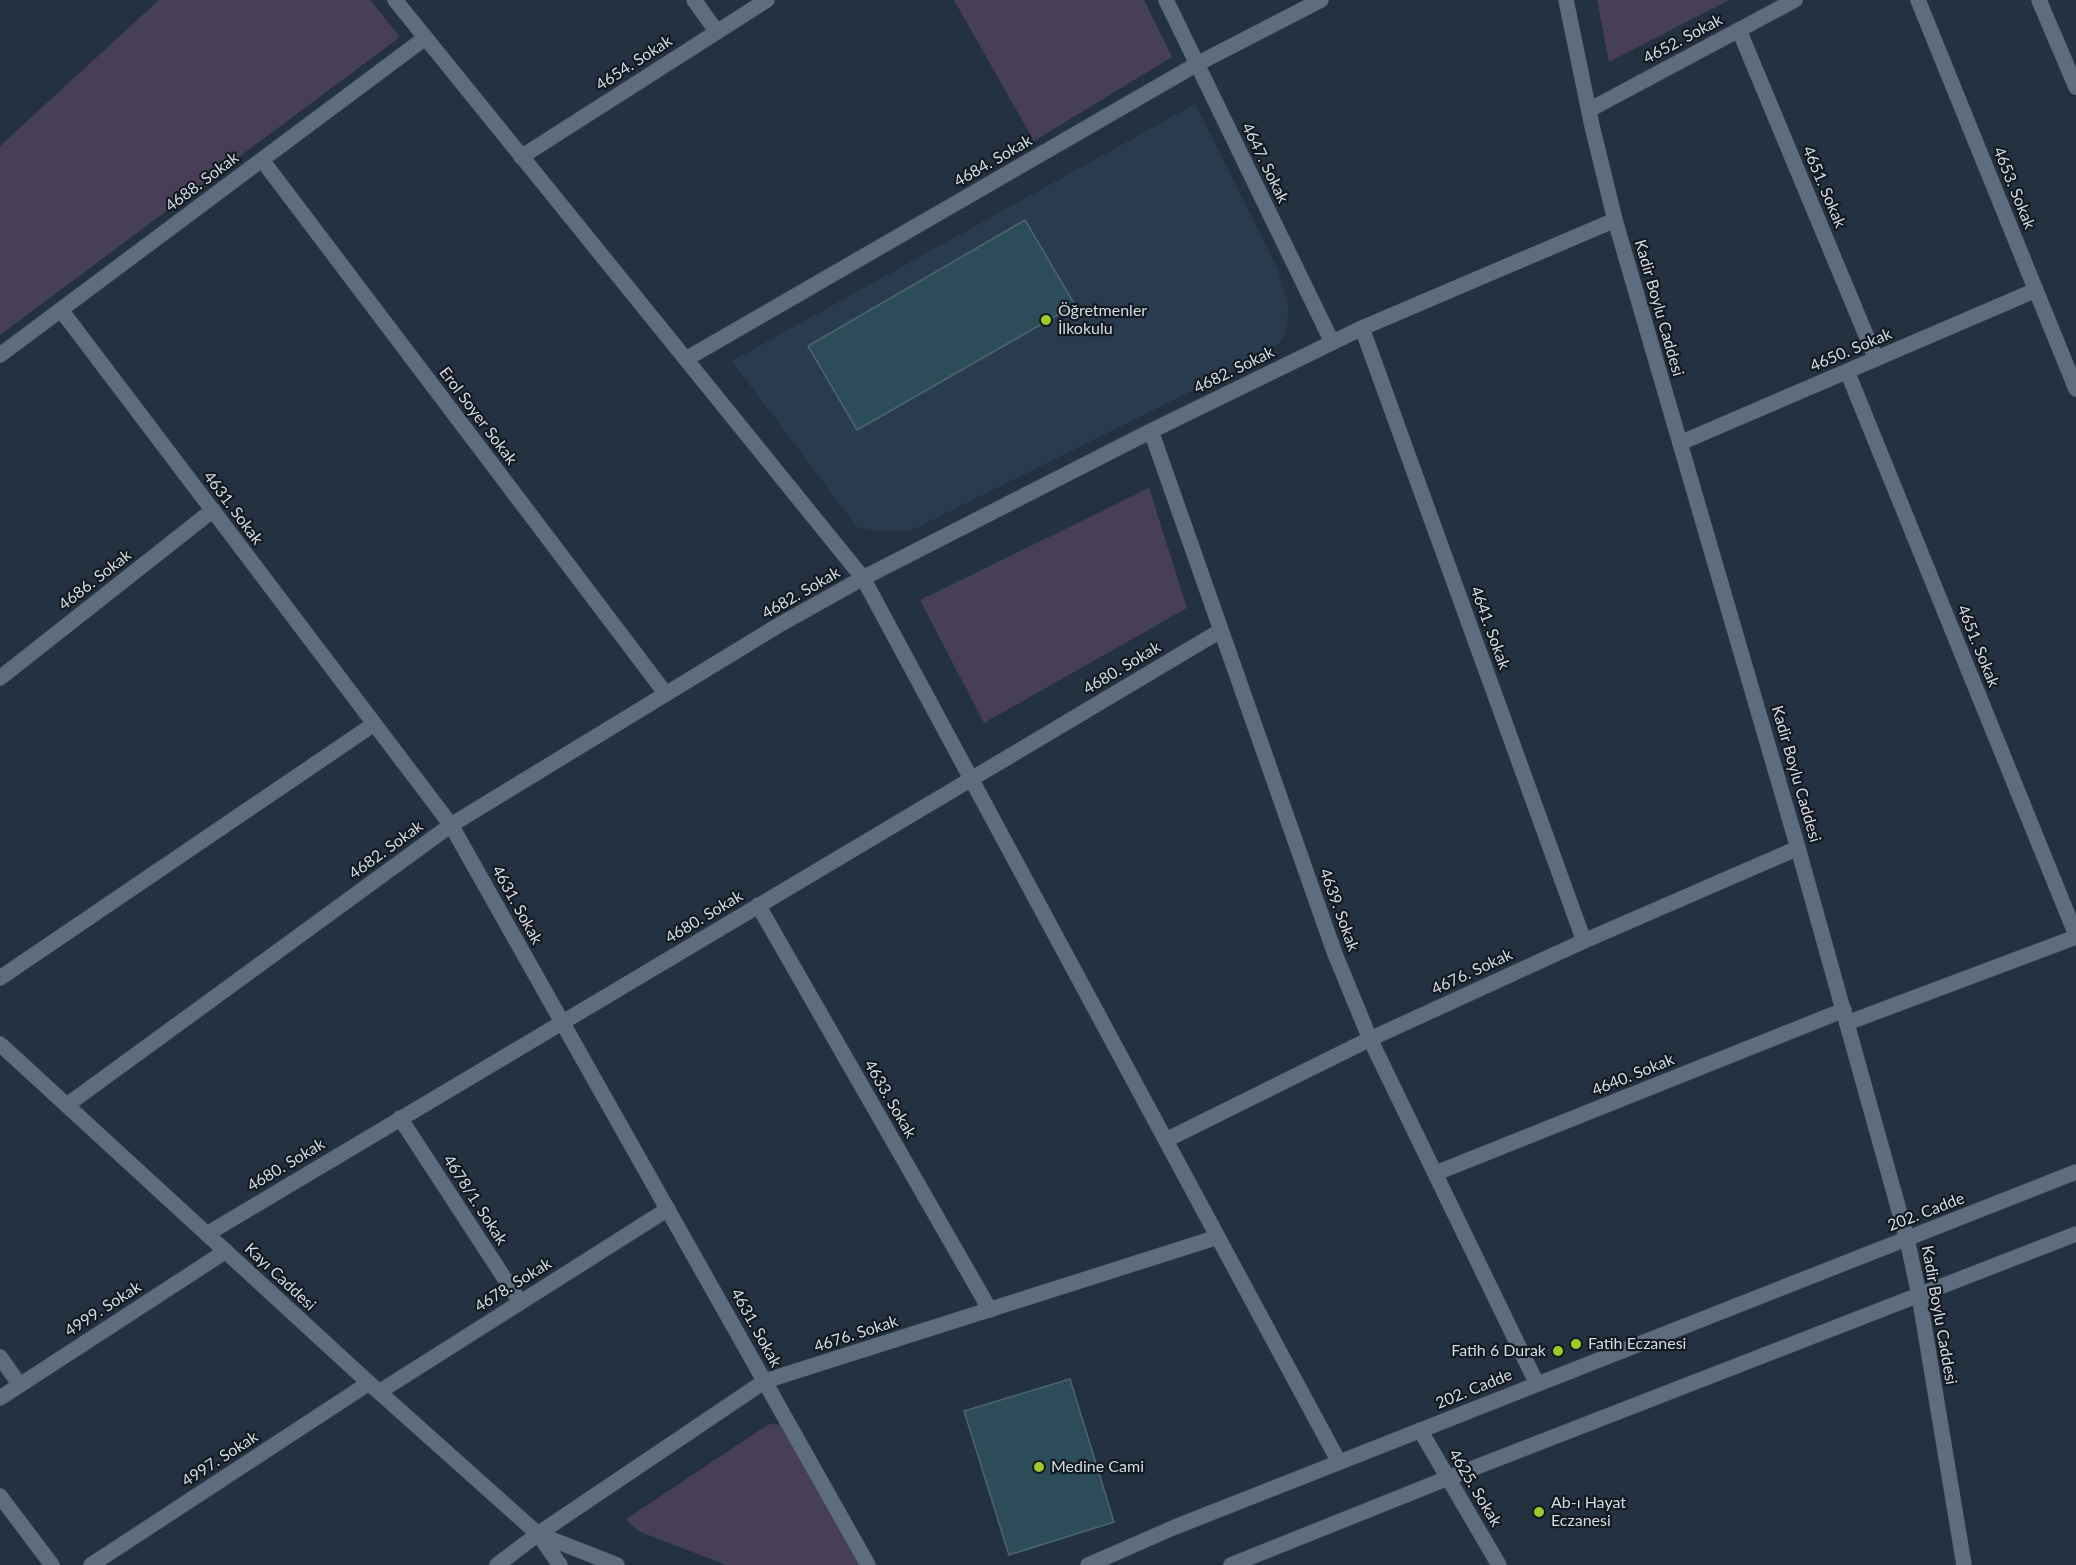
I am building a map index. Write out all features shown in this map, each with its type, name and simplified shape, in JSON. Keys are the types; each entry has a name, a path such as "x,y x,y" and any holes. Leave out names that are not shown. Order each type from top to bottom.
{"street":[{"path":"395,0 863,578 1339,1462"},
{"path":"694,0 717,32"},
{"name":"4654. Sokak","path":"521,157 767,0"},
{"name":"4647. Sokak","path":"1166,0 1332,342"},
{"name":"4684. Sokak","path":"686,359 1197,64 1321,0"},
{"name":"Kadir Boylu Caddesi","path":"1566,0 1615,220 1798,849 1907,1239 1919,1295 1964,1565"},
{"name":"4652. Sokak","path":"1589,110 1795,0"},
{"name":"4653. Sokak","path":"1918,0 2036,290 2073,371 2076,389"},
{"path":"2039,0 2076,87"},
{"name":"4651. Sokak","path":"1739,30 1876,359"},
{"name":"4688. Sokak","path":"0,356 425,38"},
{"name":"Erol Soyer Sokak","path":"262,160 666,694"},
{"name":"4682. Sokak","path":"67,1106 451,825 779,625 863,578 1332,342 1615,220"},
{"name":"4650. Sokak","path":"1680,443 2036,290"},
{"name":"4631. Sokak","path":"61,310 451,825 868,1565"},
{"name":"4641. Sokak","path":"1362,328 1584,941"},
{"name":"4651. Sokak","path":"1847,371 2076,936"},
{"name":"4639. Sokak","path":"1151,432 1335,954 1370,1039 1537,1384"},
{"name":"4686. Sokak","path":"0,678 213,510"},
{"name":"4680. Sokak","path":"207,1234 1220,631"},
{"path":"0,978 374,724"},
{"name":"4676. Sokak","path":"1166,1140 1370,1039 1584,941 1798,849"},
{"name":"4633. Sokak","path":"758,905 990,1310"},
{"name":"4640. Sokak","path":"1436,1173 1846,1017 2076,936"},
{"name":"Kayı Caddesi","path":"0,1044 538,1534 560,1565"},
{"name":"4678/1. Sokak","path":"400,1118 520,1302"},
{"name":"202. Cadde","path":"1088,1565 1174,1527 2076,1172"},
{"name":"4678. Sokak","path":"374,1387 520,1302 668,1209"},
{"path":"1231,1565 1448,1478 2076,1234"},
{"name":"4676. Sokak","path":"497,1565 538,1534 765,1381 1218,1237"},
{"name":"4999. Sokak","path":"0,1398 226,1251"},
{"path":"0,1357 20,1385"},
{"name":"4997. Sokak","path":"92,1565 374,1387"},
{"name":"4625. Sokak","path":"1420,1430 1499,1565"},
{"path":"0,1496 52,1565"},
{"name":"Kayı Caddesi","path":"538,1534 617,1565"}],"shaded area":[{"path":"159,0 370,0 400,37 0,335 0,146"},
{"path":"954,0 1144,0 1172,57 1034,141"},
{"path":"1597,0 1729,0 1609,62"},
{"name":"Öğretmenler İlkokulu","path":"1195,104 1277,268 1289,309 1285,332 1279,344 1246,364 912,530 878,531 857,527 732,361"},
{"path":"1149,488 1187,608 984,723 920,600"},
{"path":"769,1424 783,1425 861,1565 726,1565 638,1531 626,1519"}],"building":[{"path":"1025,220 1075,305 857,430 808,346"},
{"name":"Medine Cami","path":"1070,1379 1114,1522 1009,1555 964,1411"}],"place":[{"name":"Öğretmenler İlkokulu","path":"1046,320"},
{"name":"Fatih Eczanesi","path":"1576,1344"},
{"name":"Fatih 6 Durak","path":"1558,1351"},
{"name":"Medine Cami","path":"1039,1467"},
{"name":"Ab-ı Hayat Eczanesi","path":"1539,1512"}]}
